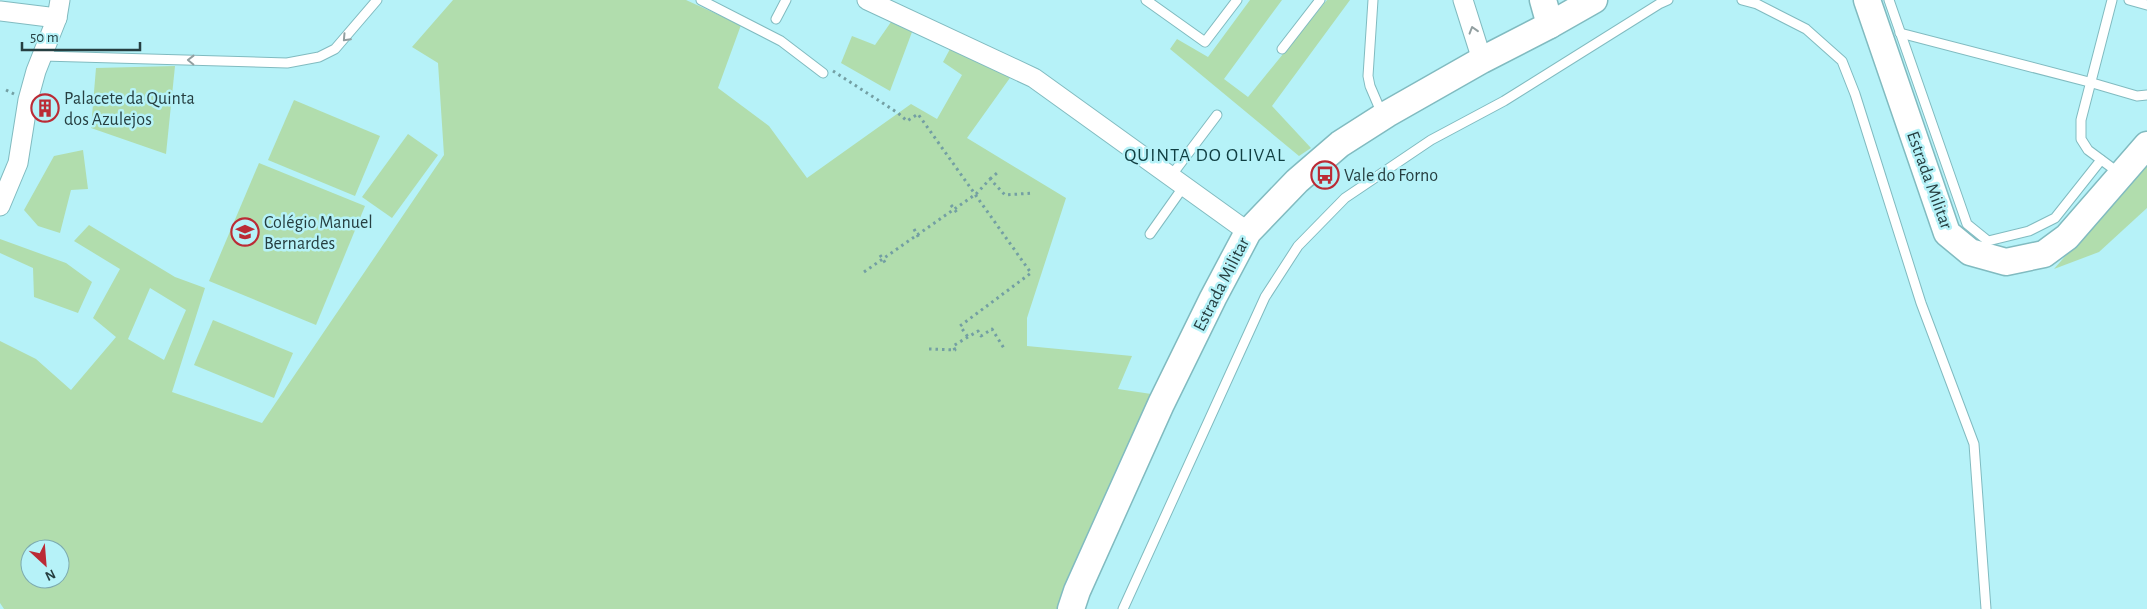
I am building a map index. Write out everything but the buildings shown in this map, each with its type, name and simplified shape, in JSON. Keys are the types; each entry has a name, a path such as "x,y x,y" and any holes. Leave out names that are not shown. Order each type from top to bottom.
{"street":[{"path":"866,0 1034,78 1248,232"},
{"path":"1463,0 1482,60"},
{"path":"1543,0 1550,25"},
{"name":"Estrada Militar","path":"1071,609 1077,591 1162,404 1213,298 1248,232 1316,164 1340,144 1384,116 1482,60 1594,0"},
{"name":"Estrada Militar","path":"1867,0 1948,234 1970,252 2006,262 2044,254 2067,237 2147,145"},
{"path":"0,11 58,9 28,100 18,163 0,206"}],"lane":[{"path":"42,56 295,61 319,57 335,49 377,0"},
{"path":"701,0 781,41 823,73"},
{"path":"776,19 786,0"},
{"path":"1146,0 1205,42 1237,0"},
{"path":"1282,49 1320,0"},
{"path":"1373,0 1368,76 1370,86 1384,116"},
{"path":"1123,609 1265,297 1298,246 1345,198 1423,145 1504,101 1658,4 1668,0"},
{"path":"1742,0 1757,4 1806,29 1842,61 1858,104 1921,303 1974,444 1986,609"},
{"path":"1889,0 1967,224 1988,241 2029,231 2056,218 2100,160"},
{"path":"2112,0 2081,120 2081,139 2088,150 2121,175"},
{"path":"2129,0 2147,5"},
{"path":"1900,33 2137,96 2147,95"},
{"path":"1150,234 1177,181 1217,115"}],"path":[{"path":"823,73 828,68 898,113 907,121 918,114 1031,273 960,326 968,337"},
{"path":"864,272 881,257 917,235 976,194 997,173"},
{"path":"990,179 1005,195 1033,193"},
{"path":"951,206 958,214"},
{"path":"914,229 920,240"},
{"path":"881,257 886,264"},
{"path":"929,349 955,350 953,346 978,330 981,336 992,330 1005,350"}],"green space":[{"path":"453,0 686,0 741,25 718,88 769,126 807,178 911,104 937,119 962,75 943,62 950,49 1012,75 967,138 1066,198 1027,318 1027,346 1132,356 1118,389 1158,395 1063,609 4,609 0,603 0,341 36,359 71,390 116,337 93,318 120,269 74,241 89,225 175,277 205,288 172,392 262,423 444,155 438,63 412,47","holes":["150,288 186,310 164,360 128,339"]},
{"path":"1250,0 1282,0 1224,79 1248,97 1327,0 1350,0 1272,106 1311,148 1299,156 1170,49 1177,39 1208,57"},
{"path":"891,22 912,32 890,91 841,63 852,36 875,45"},
{"path":"175,66 166,154 91,128 96,68"},
{"path":"294,100 380,136 355,196 268,160"},
{"path":"408,134 438,155 392,218 362,197"},
{"path":"83,150 88,189 71,190 60,233 38,226 24,210 54,156"},
{"path":"259,163 365,206 316,325 209,281"},
{"path":"2147,163 2147,208 2099,252 2054,269"},
{"path":"0,239 66,263 92,282 78,313 34,297 33,268 0,253"},
{"path":"213,320 293,353 274,398 194,365"}],"place":[{"name":"Palacete da Quinta dos Azulejos","path":"45,108"},
{"name":"Vale do Forno","path":"1325,175"},
{"name":"Colégio Manuel Bernardes","path":"245,232"}],"district":[{"name":"QUINTA DO OLIVAL","path":"1205,154"}]}
